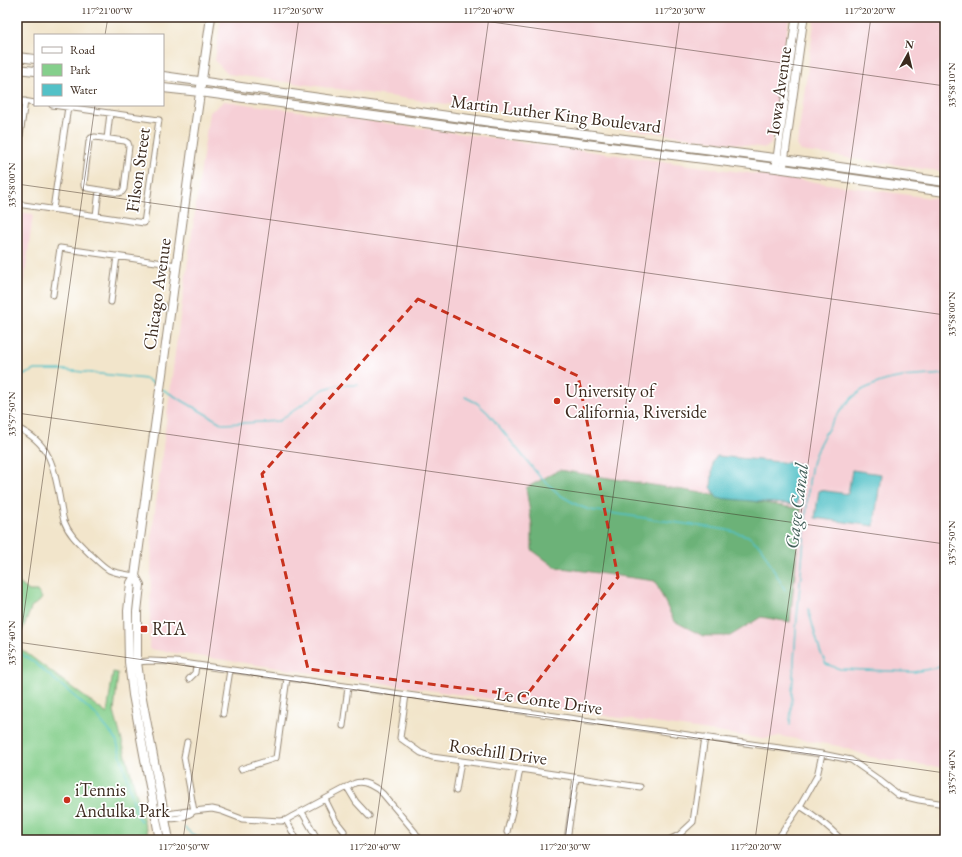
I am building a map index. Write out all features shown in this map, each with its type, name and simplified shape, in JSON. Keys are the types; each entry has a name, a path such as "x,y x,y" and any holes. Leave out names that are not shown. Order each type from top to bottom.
{"main road":[{"name":"Chicago Avenue","path":"160,840 130,676 128,611 131,583 136,576 211,17"},
{"path":"17,57 34,59"},
{"path":"17,69 34,71"},
{"name":"Martin Luther King Boulevard","path":"164,76 491,122 781,159 945,182"},
{"name":"Martin Luther King Boulevard","path":"164,88 490,132 780,168 945,192"},
{"name":"Chicago Avenue","path":"136,576 140,585 137,612 138,662 141,693 169,840"},
{"path":"128,624 131,628 132,656 134,660 138,662 130,676"}],"street":[{"name":"Iowa Avenue","path":"780,168 796,17"},
{"name":"Iowa Avenue","path":"781,159 804,17"},
{"path":"17,100 34,102"},
{"path":"17,156 25,101"},
{"path":"53,209 69,106 110,113 107,139"},
{"name":"Filson Street","path":"96,216 144,223 159,120 110,113"},
{"path":"95,137 107,139 125,142 128,143 129,146 124,189 119,193 87,188 84,186 89,141 91,138 95,137"},
{"path":"17,204 96,216 99,190"},
{"path":"53,295 60,248 177,265"},
{"path":"111,302 117,256"},
{"path":"17,428 24,431 39,442 49,456 55,473 64,521 76,541 108,570 136,576"},
{"name":"Le Conte Drive","path":"138,662 163,661 196,665 822,754 851,760 898,795 945,804"},
{"path":"189,679 195,673 196,665"},
{"path":"223,714 230,670"},
{"path":"241,769 276,758 287,678"},
{"path":"343,726 348,687"},
{"name":"Rosehill Drive","path":"406,695 400,738 421,753 432,757 520,768 640,787"},
{"path":"669,840 679,835 693,822 705,737"},
{"path":"187,742 184,757 194,811"},
{"path":"776,840 800,806 817,776 822,754"},
{"path":"456,791 461,761"},
{"path":"507,832 520,768"},
{"path":"568,840 576,778"},
{"path":"165,817 169,819 181,817 194,811 212,809 242,819 286,820 354,783 361,782 383,794 420,840"},
{"path":"347,787 356,802 369,816"},
{"path":"325,799 335,819 344,831"},
{"path":"800,806 827,825 842,840"},
{"path":"302,812 318,840"},
{"path":"286,820 297,840"}],"highlighted area":[{"path":"418,299 578,376 618,577 526,696 308,669 262,474"}],"shaded area":[{"path":"221,17 789,17 771,144 766,148 228,74 215,61"},
{"path":"815,17 945,17 945,172 801,151 797,145"},
{"name":"University of California, Riverside","path":"224,101 945,200 945,768 870,757 838,746 779,736 764,739 149,649 152,534 174,360 209,113"},
{"path":"17,212 33,214 17,338"}],"green space":[{"path":"559,470 801,509 790,622 761,617 730,636 703,636 674,621 655,581 555,567 532,550 532,525 526,488"},
{"path":"17,570 19,583 29,591 37,591 42,598 39,602 32,606 22,631 17,636"},
{"path":"17,646 107,714 113,672 118,673 114,712 149,840 17,840"}],"water":[{"path":"717,456 801,464 801,483 797,505 717,498 711,487 713,461"},
{"path":"852,470 881,474 874,526 815,518 819,490 848,494"}],"waterway":[{"path":"17,378 35,370 65,370 146,379 157,386"},
{"name":"Gage Canal","path":"790,725 796,630 809,482 815,454 832,422 848,402 864,389 896,378 945,374"},
{"path":"162,389 223,424 279,421 324,389 338,385 358,385"},
{"path":"465,397 477,403 488,413 540,477 560,495 579,506 590,510 727,530 748,536 761,547 785,590"},
{"path":"808,609 820,651 826,664 840,669 914,672 945,666"},
{"path":"17,651 35,663 95,714 116,739 138,818 141,821"},
{"path":"185,828 192,834 210,840"}],"place":[{"name":"University of California, Riverside","path":"557,401"},
{"name":"RTA","path":"144,629"},
{"name":"iTennis Andulka Park","path":"67,800"}]}
